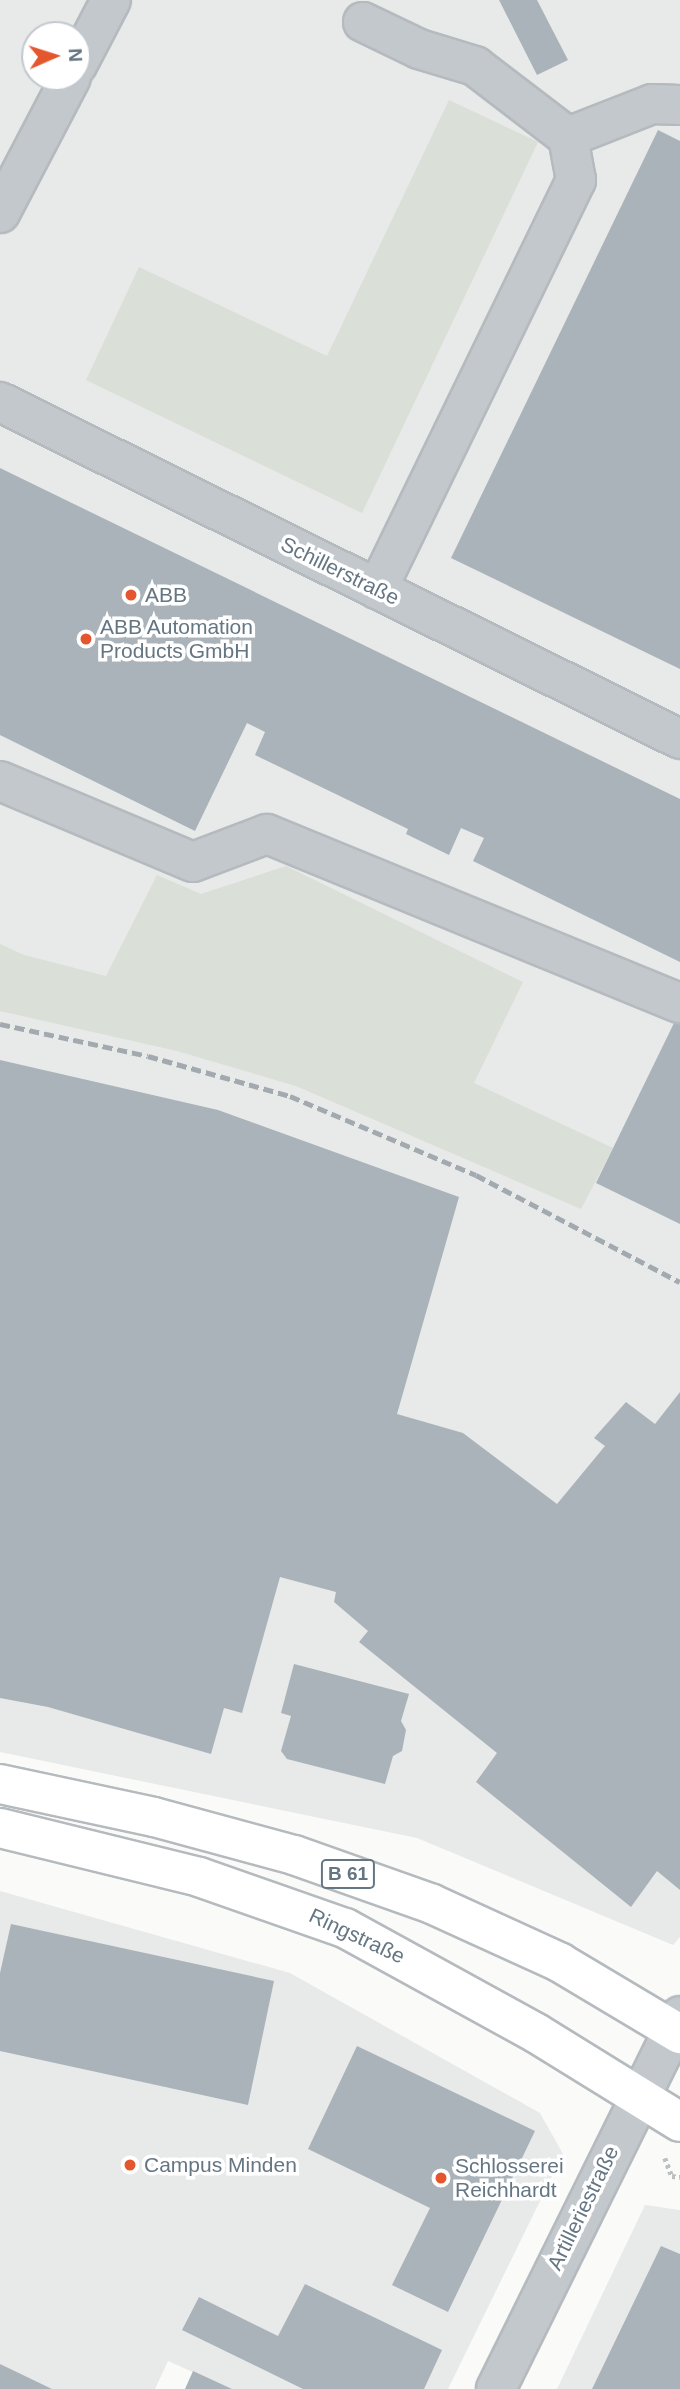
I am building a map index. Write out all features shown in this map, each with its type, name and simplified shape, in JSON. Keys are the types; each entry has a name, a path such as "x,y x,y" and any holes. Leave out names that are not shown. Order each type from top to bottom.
{"main road":[{"name":"B 61","path":"0,1784 154,1817 294,1855 432,1904 559,1962 677,2026"},
{"name":"Ringstraße","path":"0,1828 198,1877 345,1928 492,2007 680,2122"}],"street":[{"path":"91,38 111,0"},
{"path":"363,22 419,49 475,66 568,137 576,180 377,589"},
{"path":"0,214 64,91"},
{"path":"568,137 652,104 680,105"},
{"name":"Schillerstraße","path":"0,402 680,739"},
{"path":"0,781 193,862 267,834 680,1003"},
{"name":"Artilleriestraße","path":"496,2389 637,2095 677,2026"}],"path":[{"path":"672,2176 680,2177"}],"shaded area":[{"path":"0,0 680,0 680,1937 673,1945 417,1838 0,1752"},
{"path":"449,100 538,142 362,513 86,380 139,267 327,356"},
{"path":"286,866 523,982 474,1083 613,1148 581,1209 296,1086 177,1051 0,1011 0,944 24,955 106,976 157,875 201,894"},
{"path":"0,1891 290,1973 540,2113 563,2154 448,2389 231,2389 168,2361 155,2389 0,2389"},
{"path":"645,2205 680,2210 680,2389 557,2389"}],"building":[{"path":"499,0 537,0 568,60 537,75"},
{"path":"658,130 680,141 680,669 451,558"},
{"name":"ABB","path":"0,468 680,799 680,962 473,861 484,838 461,828 449,855 406,834 408,829 255,755 265,732 247,723 195,831 0,735"},
{"path":"675,1021 680,1023 680,1224 596,1183"},
{"path":"0,1060 218,1110 459,1197 397,1414 463,1433 557,1504 605,1446 594,1438 626,1402 655,1424 680,1392 680,1890 657,1871 631,1907 476,1782 497,1753 359,1642 368,1631 334,1602 336,1592 280,1577 242,1713 224,1708 211,1754 48,1707 0,1698"},
{"path":"294,1664 409,1694 401,1721 406,1730 402,1751 393,1756 385,1784 287,1759 281,1751 291,1716 281,1713"},
{"path":"11,1924 274,1981 248,2105 0,2051 0,1973"},
{"name":"Schlosserei Reichhardt","path":"357,2046 535,2131 448,2312 392,2285 430,2208 308,2149"},
{"path":"661,2246 680,2254 680,2389 592,2389"},
{"path":"305,2284 442,2350 424,2389 303,2389 182,2330 199,2297 278,2336"},
{"path":"0,2364 52,2389 0,2389"},
{"path":"193,2371 232,2389 185,2389"}],"railway":[{"path":"0,1024 148,1056 290,1096 476,1175 680,1282"}],"place":[{"name":"ABB","path":"131,595"},
{"name":"ABB Automation Products GmbH","path":"86,639"},
{"name":"Campus Minden","path":"130,2165"},
{"name":"Schlosserei Reichhardt","path":"441,2178"}]}
